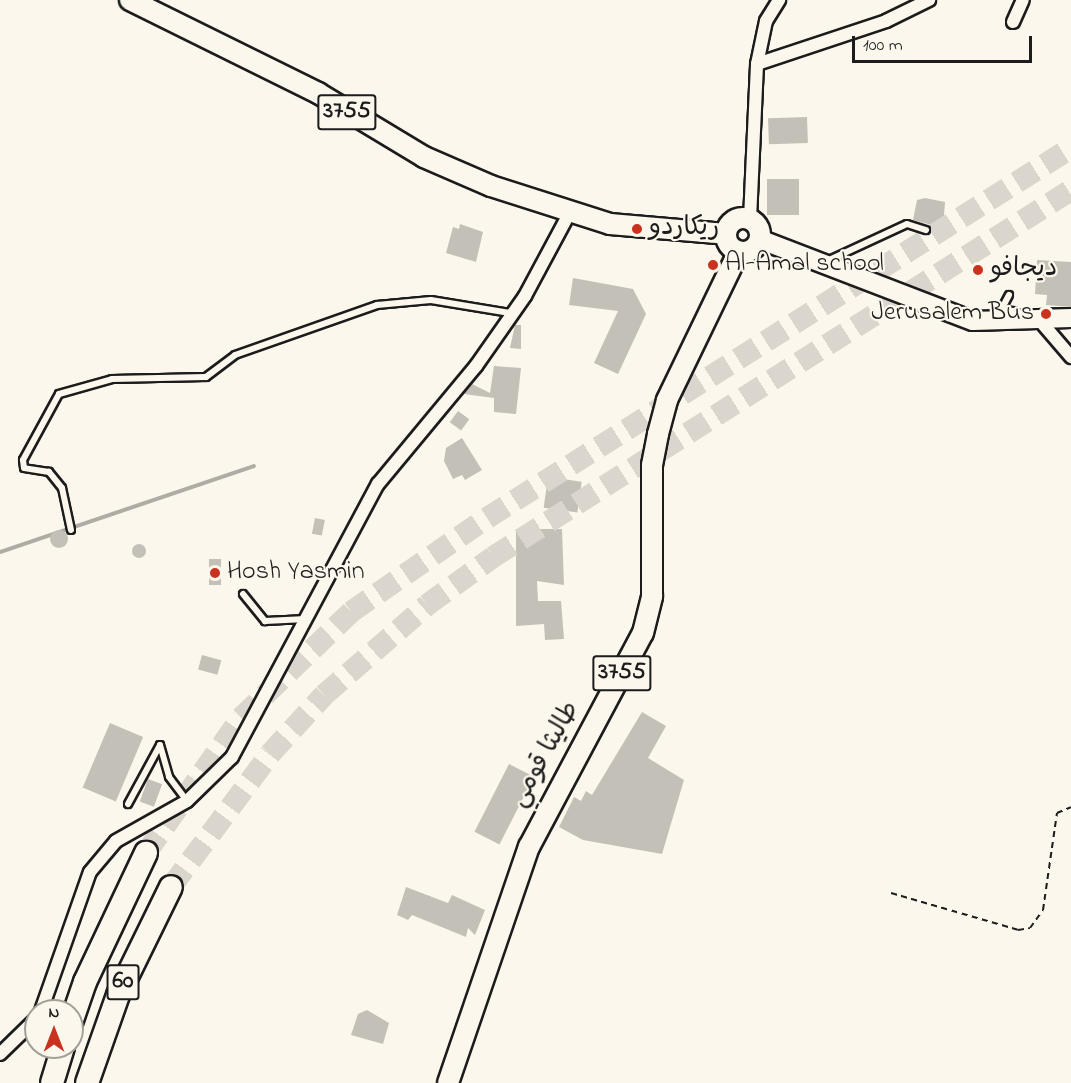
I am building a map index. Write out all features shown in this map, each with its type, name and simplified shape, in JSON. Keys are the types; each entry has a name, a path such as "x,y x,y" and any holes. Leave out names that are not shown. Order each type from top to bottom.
{"highway":[{"name":"60","path":"79,999 84,982 146,853"},
{"name":"60","path":"87,1083 118,995 171,886"},
{"path":"52,1083 59,1059"}],"main road":[{"name":"3755","path":"130,0 318,93 424,157 570,212 610,224 726,234"},
{"path":"735,219 750,219 759,239 754,248 739,251 726,234 735,219"},
{"name":"طاليثا قومي","path":"448,1083 529,847 644,633 652,596 652,465 658,434 667,400 739,251"}],"street":[{"path":"750,219 757,64 766,21 779,0"},
{"path":"757,64 886,21 929,0"},
{"path":"1013,22 1023,0"},
{"path":"45,999 96,863 117,841 188,801 232,757 392,463 459,391 510,314 570,212"},
{"path":"759,239 827,261 973,321 1042,323 1071,318"},
{"path":"1042,323 1071,357"},
{"path":"0,1054 24,1031"}],"lane":[{"path":"827,261 907,224 926,230"},
{"path":"1009,295 1001,310 1036,313 1042,323"},
{"path":"71,530 62,488 49,472 24,468 23,460 59,394 112,379 206,377 235,355 377,305 431,300 510,314"},
{"path":"243,594 265,621 306,619"},
{"path":"128,804 160,745 169,777 188,801"}],"path":[{"path":"891,893 1018,930 1030,928 1043,910 1057,813 1071,807"}],"building":[{"path":"807,117 808,143 769,144 768,118"},
{"path":"767,179 799,179 799,215 767,215"},
{"path":"925,198 945,202 943,228 913,220 917,200"},
{"path":"460,224 483,232 476,262 446,253 453,227 459,229"},
{"path":"1037,260 1071,262 1071,307 1046,305 1047,295 1035,294"},
{"path":"573,278 633,289 646,314 618,374 594,363 618,311 569,305"},
{"path":"515,325 521,325 521,349 510,348"},
{"path":"494,366 521,368 516,414 494,412 494,398 464,394 472,384 490,393"},
{"path":"458,411 469,419 461,431 450,422"},
{"path":"462,438 482,470 465,480 462,475 453,479 444,461 446,448"},
{"path":"548,477 582,482 577,512 544,508"},
{"path":"315,518 325,520 322,536 312,534"},
{"path":"516,529 562,529 564,585 537,581 538,601 561,601 564,639 545,640 544,624 516,626"},
{"path":"59,530 65,533 68,539 65,545 59,548 53,545 50,539 53,533"},
{"path":"139,544 144,546 146,551 144,556 139,558 134,556 132,551 134,546"},
{"path":"209,559 221,559 221,585 209,585"},
{"path":"202,655 221,660 217,675 198,669"},
{"path":"642,712 666,726 648,758 684,780 662,854 583,840 559,827 574,797 581,801 586,791 592,795"},
{"path":"110,723 143,737 116,802 83,787"},
{"path":"509,764 534,777 499,844 474,832"},
{"path":"148,779 162,784 154,807 140,802"},
{"path":"406,887 448,903 452,895 485,910 475,935 468,928 466,937 412,915 408,920 397,915"},
{"path":"367,1010 389,1023 383,1044 351,1035 358,1014"}],"waterway":[{"path":"0,552 254,466"}],"tunnel":[{"path":"146,853 241,718 351,612 487,518 1071,148"},
{"path":"171,887 270,754 324,695 427,605 493,557 1071,190"}],"place":[{"name":"ريكاردو","path":"637,229"},
{"name":"Al-Amal school","path":"713,265"},
{"name":"ديجافو","path":"978,270"},
{"name":"Jerusalem Bus","path":"1046,314"},
{"name":"Hosh Yasmin","path":"215,573"}]}
